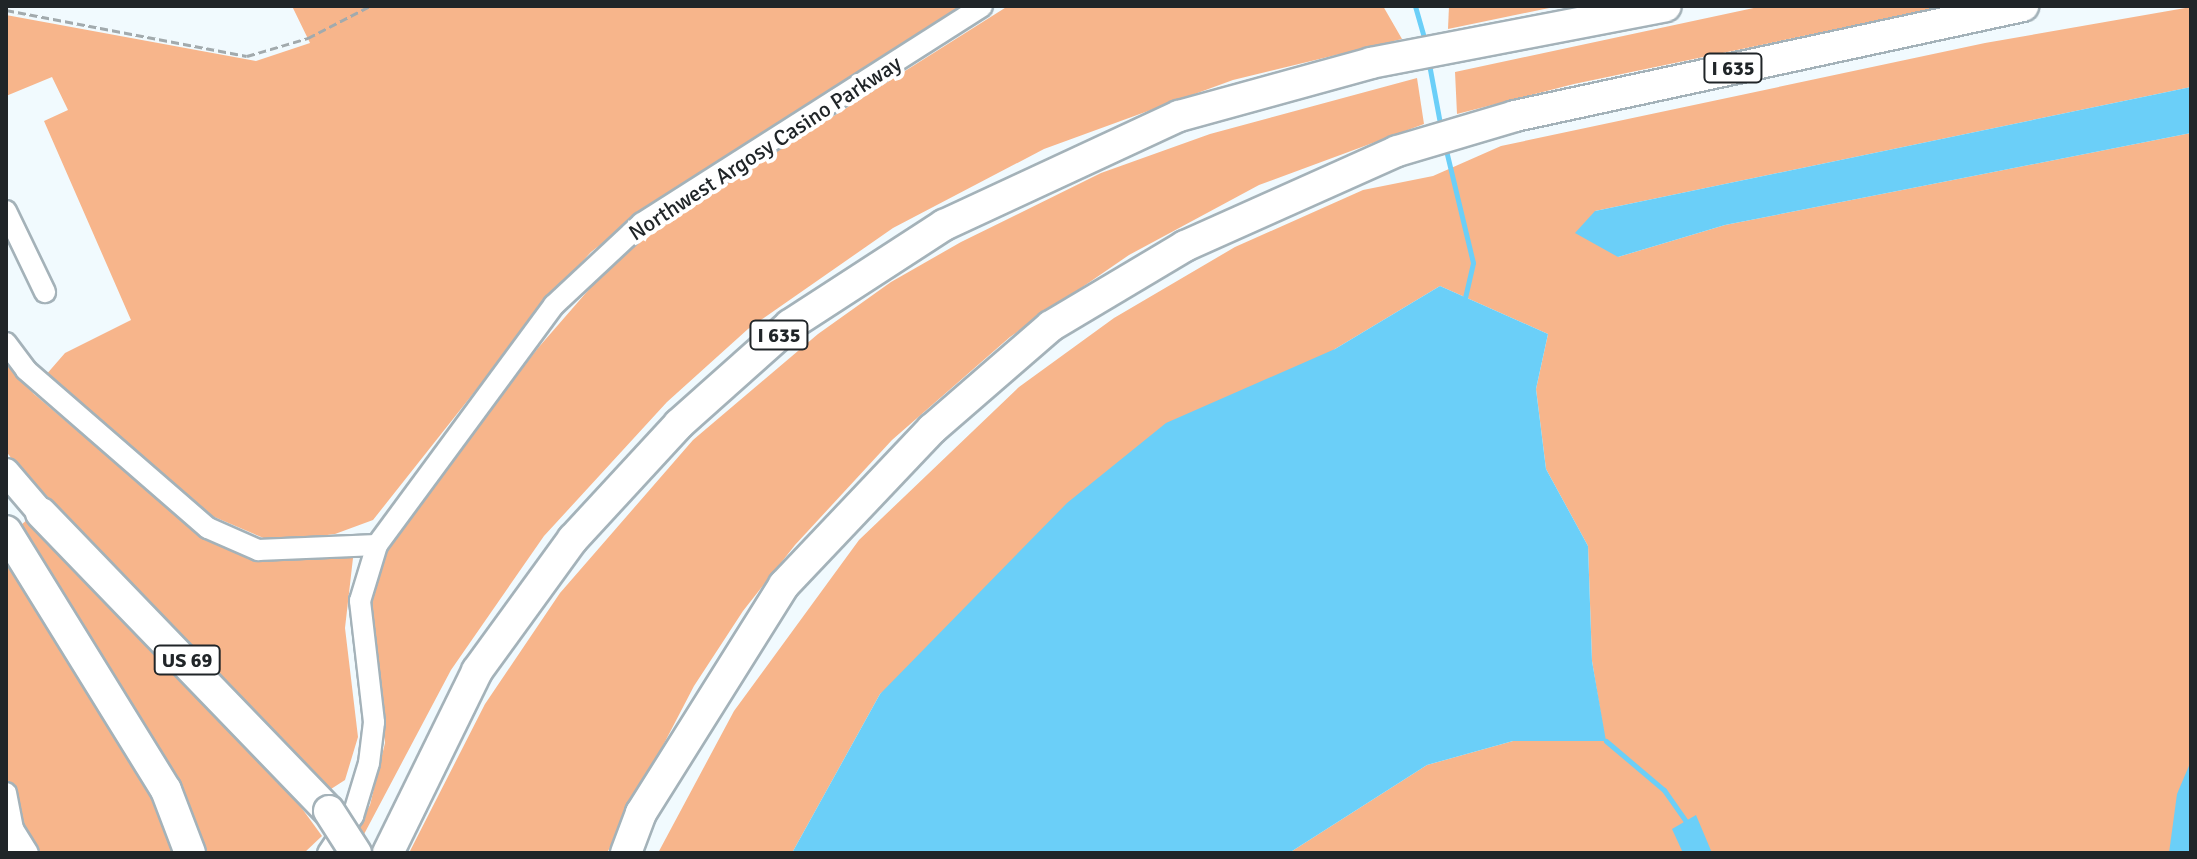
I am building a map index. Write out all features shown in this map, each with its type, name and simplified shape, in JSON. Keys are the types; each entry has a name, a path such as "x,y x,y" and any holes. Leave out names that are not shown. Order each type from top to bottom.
{"highway":[{"name":"I 635","path":"388,853 477,671 573,539 679,424 790,325 944,225 1179,116 1371,63 1666,6"},
{"name":"I 635","path":"626,853 641,813 784,585 932,429 1051,326 1185,246 1397,151 1515,116 2023,6"},
{"name":"US 69","path":"41,513 329,811 356,853"},
{"path":"6,531 166,790 190,853"}],"main road":[{"name":"US 69","path":"6,472 41,513"}],"street":[{"name":"Northwest Argosy Casino Parkway","path":"328,853 353,816 369,763 374,722 360,601 377,545 554,305 642,223 982,6"},
{"path":"6,211 45,292"},
{"path":"6,343 26,370 208,528 258,550 377,545"},
{"path":"6,793 10,838 28,853"}],"path":[{"path":"6,10 247,56 308,38 370,6"}],"shaded area":[{"path":"292,6 965,6 660,199 591,252 544,304 373,520 335,534 273,542 205,513 45,376 65,353 131,320 44,121 68,110 52,77 6,96 6,15 256,61 310,43"},
{"path":"1008,6 1383,6 1402,39 1233,80 1044,149 893,228 748,329 667,402 544,536 451,670 362,838 343,853 370,805 385,743 368,604 379,563 409,515 538,348 605,271 661,225"},
{"path":"1449,6 1559,6 1448,29"},
{"path":"1763,6 1947,6 1574,84 1457,114 1455,72"},
{"path":"2191,7 2191,87 1595,211 1618,257 1725,225 2191,133 2191,853 1289,853 1427,765 1513,741 1605,740 1592,661 1588,546 1546,469 1536,389 1548,334 1440,286 1335,349 880,694 792,853 658,853 734,711 859,540 1019,387 1114,318 1235,247 1363,190 1433,176 1501,146 1985,43"},
{"path":"1417,78 1424,124 1259,185 1129,255 1010,337 892,440 795,545 743,611 694,686 607,853 409,853 485,704 560,593 693,440 818,334 891,282 961,242 1101,173 1210,134"},
{"path":"6,363 34,394 195,531 245,554 353,558 345,628 358,737 345,780 331,789 14,462 6,451"},
{"path":"28,519 290,792 322,836 304,853 201,853 14,531"},
{"path":"6,561 80,666 157,801 179,853 39,853 26,835 18,799 6,780"}],"water":[{"path":"2191,87 2191,133 1725,225 1618,257 1575,233 1595,211"},
{"path":"1440,286 1548,334 1536,389 1546,469 1588,546 1592,661 1606,741 1513,741 1427,765 1289,853 792,853 880,694 1067,503 1166,423 1335,349"},
{"path":"2191,761 2191,853 2169,853 2177,794"},
{"path":"1696,815 1712,853 1683,853 1672,829"}],"waterway":[{"path":"1415,6 1425,42"},
{"path":"1429,64 1441,129"},
{"path":"1445,146 1473,263 1465,297"},
{"path":"1606,741 1664,790 1690,827"}]}
